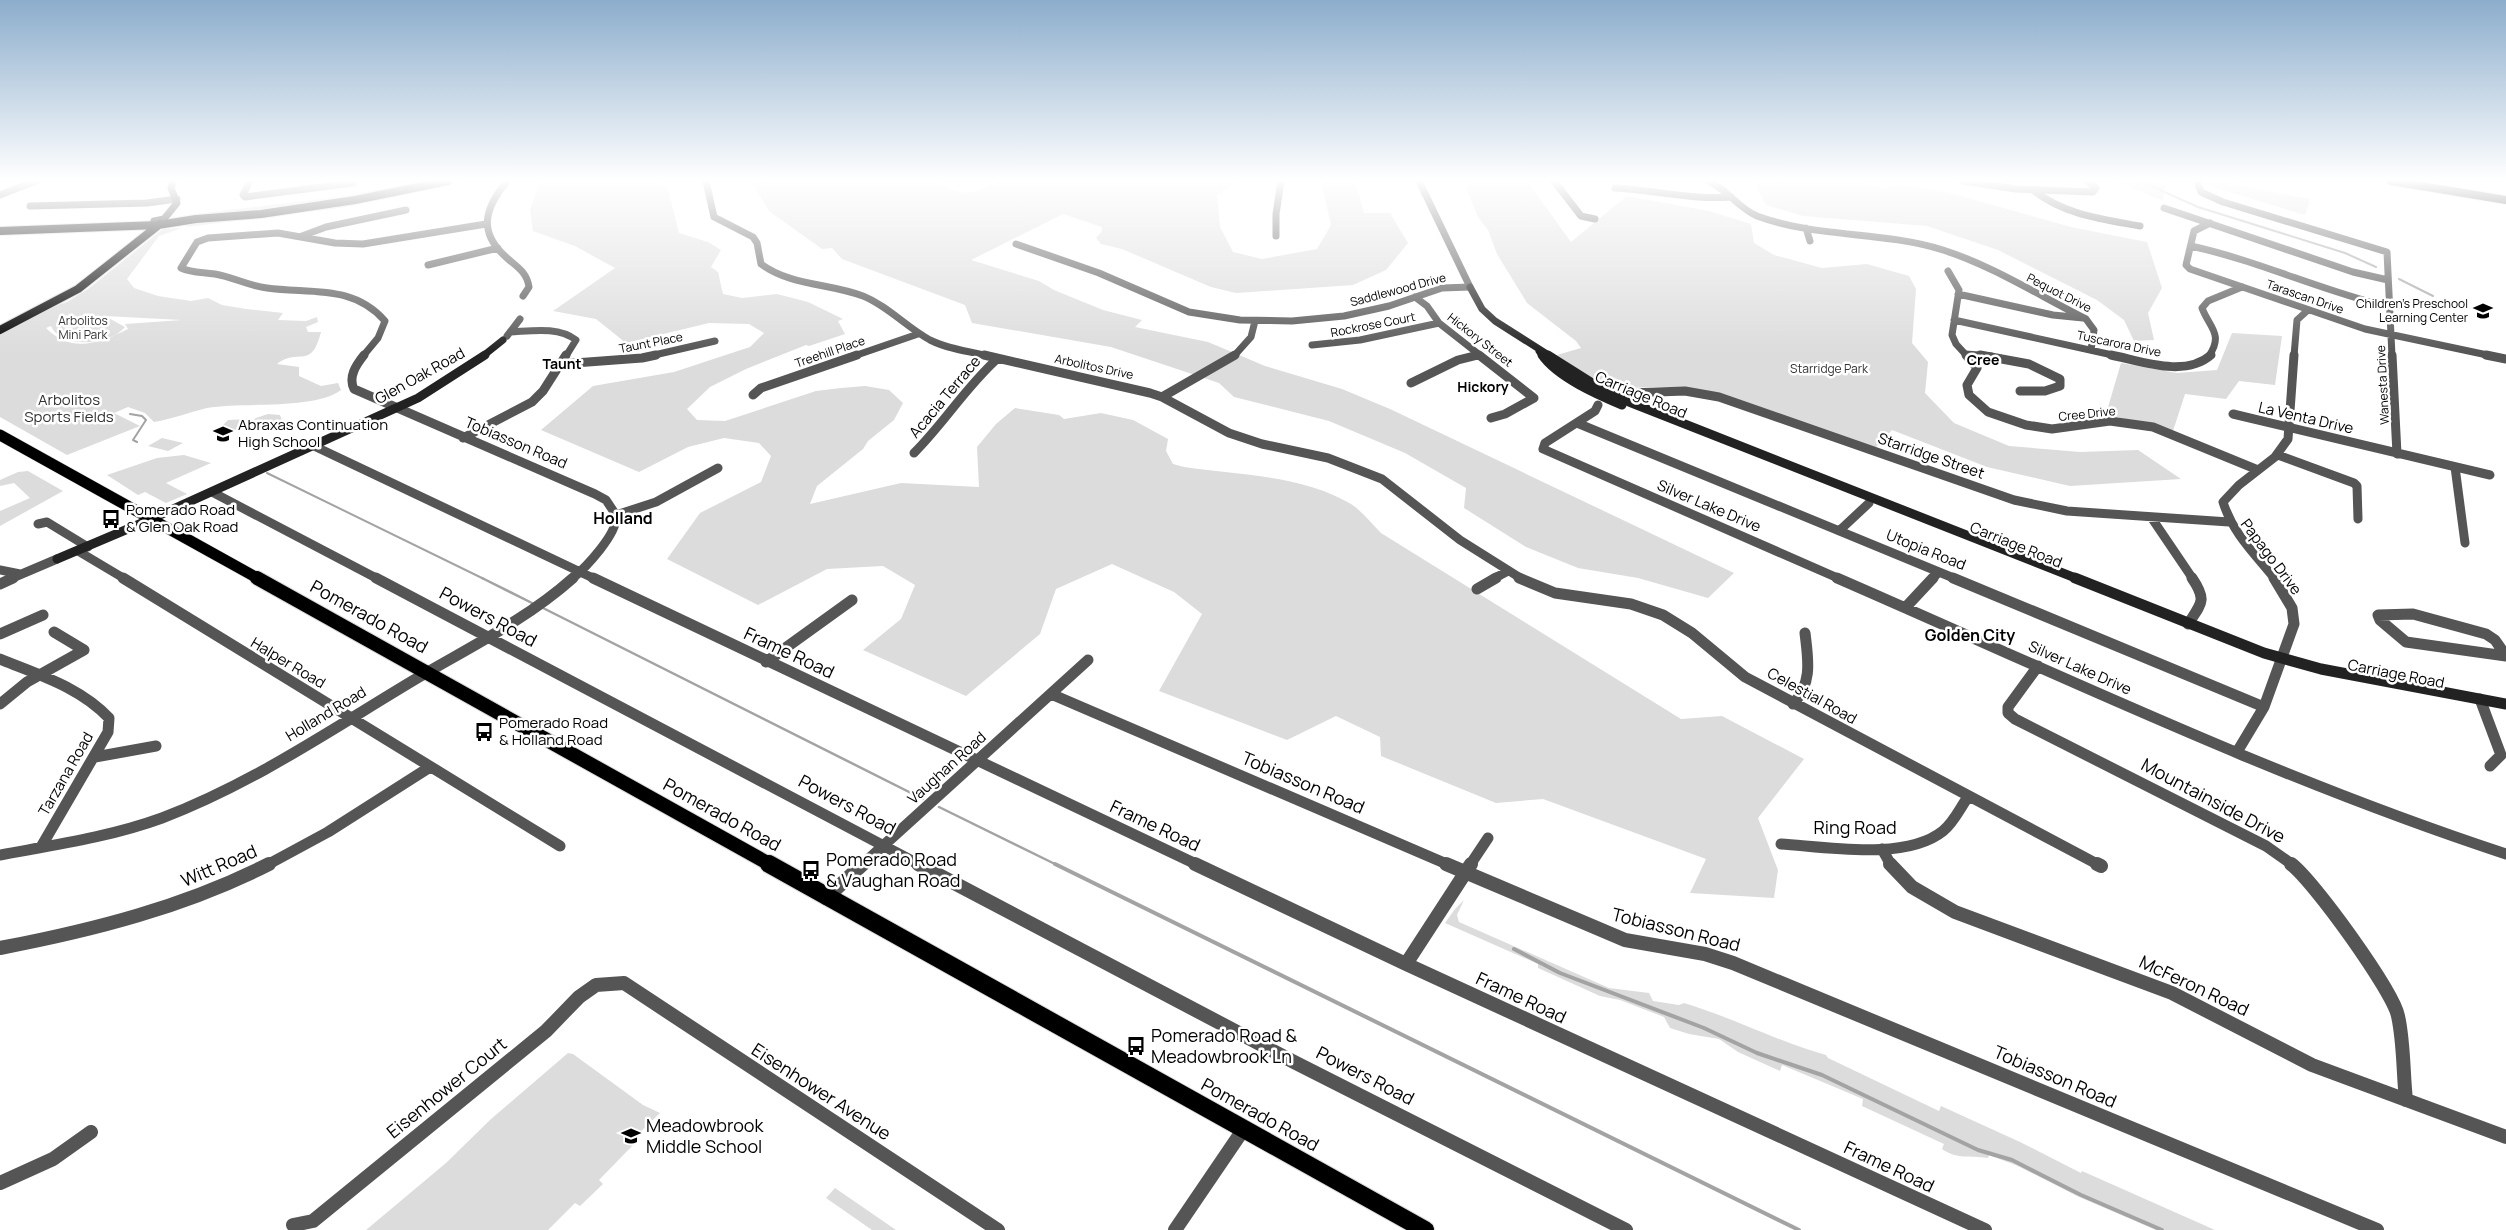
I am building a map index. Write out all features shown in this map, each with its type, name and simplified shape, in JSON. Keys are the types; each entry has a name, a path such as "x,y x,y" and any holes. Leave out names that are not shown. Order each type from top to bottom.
{"main road":[{"path":"0,324 62,291 137,238"},
{"path":"0,330 78,289 140,238"},
{"name":"Pomerado Road","path":"0,435 826,898 1426,1230"}],"street":[{"name":"Tobiasson Road","path":"217,238 202,240 194,247 181,267 182,269 228,276 264,288 344,296 368,305 380,313 385,321 384,331 354,368 351,383 363,394 595,494 606,500 616,515"},
{"path":"313,238 335,243 363,244 397,238"},
{"path":"493,238 498,248 526,273 529,287 523,296"},
{"name":"Arbolitos Drive","path":"754,238 757,243 758,258 766,269 785,277 852,292 876,301 894,313 918,334 942,345 996,359 1126,386 1162,397 1229,434 1262,444 1328,458 1382,479 1477,551 1508,571"},
{"name":"Carriage Road","path":"1447,238 1470,287 1487,314 1539,350 1553,356 1605,391 1642,410"},
{"path":"1878,238 1879,248"},
{"name":"Pequot Drive","path":"1886,238 1922,245 1967,260 2086,318 2096,328 2091,350"},
{"path":"2192,238 2191,246 2223,254 2360,300 2389,306"},
{"path":"2255,238 2353,272 2388,280"},
{"name":"Wanesta Drive","path":"2346,238 2385,250 2388,253 2397,454"},
{"name":"Saddlewood Drive","path":"1016,244 1099,273 1189,312 1212,317 1255,321 1292,321 1344,316 1389,306 1442,288 1470,287"},
{"name":"Tarascan Drive","path":"2191,246 2186,264 2188,268 2361,328 2506,359"},
{"path":"428,265 498,248"},
{"path":"1948,271 1958,286 1958,294 2054,315 2086,318"},
{"name":"Tuscarora Drive","path":"1954,320 2164,365 2194,365 2205,362 2211,356 2215,332 2202,308 2208,301 2242,287"},
{"name":"Cree Drive","path":"1958,294 1952,335 1954,342 1971,358 1977,368 1976,373 1967,385 1968,395 1988,412 2026,425 2052,429 2072,428 2110,421 2142,425 2165,431 2258,470"},
{"name":"Hickory Street","path":"1415,297 1427,306 1439,323 1534,398 1505,414 1491,418"},
{"name":"Papago Drive","path":"2237,752 2264,707 2294,624 2291,604 2229,522 2224,502 2231,490 2278,456 2288,439 2297,320 2299,316 2308,310"},
{"name":"Glen Oak Road","path":"20,574 150,520 397,408 454,378 481,360 503,340 520,319"},
{"path":"1162,397 1233,357 1251,338 1255,321"},
{"name":"Rockrose Court","path":"1312,345 1327,345 1377,337 1439,323"},
{"path":"462,438 532,402 543,391 575,343 573,336 557,332 510,332"},
{"name":"Treehill Place","path":"753,395 761,388 918,334"},
{"name":"Taunt Place","path":"561,364 642,358 715,341"},
{"name":"Carriage Road","path":"1539,350 1544,359 1603,398 1642,410 2281,662 2339,679 2482,703 2506,710"},
{"path":"1966,354 1980,354 2040,368 2060,379 2060,386 2054,389 2036,392 2020,391"},
{"path":"1411,383 1458,360 1478,355"},
{"name":"Acacia Terrace","path":"914,453 928,441 981,372 996,359"},
{"path":"1566,374 1576,371"},
{"name":"Starridge Street","path":"1630,393 1662,390 1710,395 2014,500 2067,511 2229,522"},
{"path":"1576,423 1595,411 1598,405"},
{"name":"La Venta Drive","path":"2233,414 2490,475"},
{"name":"Silver Lake Drive","path":"1576,423 1545,443 1543,449 2299,780 2433,830 2506,854"},
{"name":"Utopia Road","path":"1576,423 2264,707"},
{"name":"Frame Road","path":"314,446 1406,964 1985,1230"},
{"path":"2278,456 2354,483 2357,486 2358,519"},
{"path":"2455,467 2465,543"},
{"path":"616,515 648,506 718,468"},
{"name":"Powers Road","path":"212,492 1294,1062 1626,1230"},
{"path":"1839,531 1871,501"},
{"name":"Holland Road","path":"0,855 120,831 200,802 256,775 487,637 566,585 602,550 612,532 617,518 616,515"},
{"path":"2151,517 2201,592 2202,603 2187,626"},
{"path":"38,524 47,522 88,547"},
{"name":"Halper Road","path":"78,551 560,846"},
{"path":"0,570 20,574"},
{"path":"1477,588 1508,571"},
{"name":"Celestial Road","path":"1508,571 1545,590 1573,597 1632,604 1666,615 1699,636 1745,677 2100,866"},
{"path":"1905,608 1939,572"},
{"path":"0,584 20,574"},
{"path":"766,662 852,600"},
{"path":"2413,614 2486,634 2495,640 2506,656 2406,642 2380,620 2378,615 2413,614"},
{"path":"0,634 43,615"},
{"path":"0,704 38,676 84,650 54,632"},
{"path":"1793,704 1806,687 1808,673 1804,633"},
{"name":"Tarzana Road","path":"0,659 84,696 100,707 109,718 108,732 41,847"},
{"name":"Vaughan Road","path":"826,898 1088,660"},
{"name":"Mountainside Drive","path":"2038,666 2008,707 2008,713 2015,719 2266,846 2294,866 2315,888 2387,991 2398,1015 2406,1100"},
{"name":"Tobiasson Road","path":"1051,694 1464,873 1625,940 1705,954 1733,962 2110,1121 2377,1230"},
{"path":"2482,703 2501,755 2490,766"},
{"name":"Carriage Road","path":"2482,703 2506,704"},
{"path":"95,756 156,746"},
{"name":"Witt Road","path":"0,948 64,936 145,915 226,885 277,861 340,826 430,766"},
{"name":"Ring Road","path":"1781,844 1882,849 1920,843 1942,832 1968,797"},
{"path":"1406,964 1488,838"},
{"name":"McFeron Road","path":"1882,849 1888,862 1906,883 1933,901 1955,912 2172,993 2297,1058 2506,1137"},
{"name":"Eisenhower Court","path":"293,1224 313,1221 546,1031 579,997 596,985 624,983"},
{"name":"Eisenhower Avenue","path":"624,983 998,1230"},
{"path":"1176,1230 1243,1130"},
{"path":"0,1183 53,1159 91,1132"}],"green space":[{"path":"151,238 157,238 127,279 134,288 158,296 191,301 208,298 222,305 283,313 278,320 306,321 317,317 318,322 306,327 308,332 321,332 313,351 308,355 285,359 277,364 299,367 299,376 321,386 338,383 341,390 314,400 296,403 207,408 154,422 145,413 128,407 114,413 140,426 67,455 0,417 0,333 52,307 67,302 88,289","holes":["105,316 182,320 125,324 128,329 113,336 125,327","51,326 56,334 75,342 104,339 76,343 66,341 46,328"]},
{"path":"554,238 696,238 708,242 721,250 711,267 718,272 723,294 742,298 777,294 808,302 843,319 838,321 845,334 809,346 806,345 746,369 710,387 687,409 697,420 725,421 816,391 865,386 889,390 903,403 894,420 868,441 863,449 817,486 810,504 901,483 979,487 977,447 996,424 1015,408 1059,415 1064,419 1101,413 1133,420 1168,439 1166,451 1173,464 1291,482 1332,494 1351,504 1381,533 1681,719 1722,716 1804,759 1758,818 1778,870 1774,898 1690,893 1706,859 1543,799 1496,803 1381,756 1380,737 1336,716 1287,740 1159,691 1202,614 1174,592 1112,564 1056,589 1040,634 966,696 863,650 901,619 915,585 883,566 827,569 758,605 667,559 700,513 761,482 771,456 759,443 724,438 688,447 639,472 541,430 593,386 674,372 750,347 764,333 749,324 709,323 626,343 596,319 553,311 615,268 575,246"},
{"path":"807,238 1014,238 971,260 1039,281 1054,290 1103,310 1142,320 1135,327 1208,342 1265,366 1342,389 1390,409 1734,573 1708,598 1638,578 1578,568 1526,547 1464,508 1466,488 1405,453 1329,421 1234,397 1219,383 1111,347 972,323 965,305 842,259 832,248 822,249"},
{"path":"1096,238 1226,238 1233,252 1262,259 1317,249 1323,238 1405,238 1408,243 1386,270 1353,285 1236,293 1211,287 1122,249 1101,244"},
{"name":"Starridge Park","path":"1491,238 1568,238 1571,242 1575,238 1753,238 1754,243 1774,255 1822,268 1867,264 1909,276 1916,289 1912,343 1928,362 1925,393 1954,423 2009,446 2080,452 2138,450 2181,479 2070,486 1987,467 1892,430 1875,448 1674,387 1634,388 1611,392 1557,355 1581,348 1576,341 1527,303 1497,254"},
{"path":"1964,238 2129,238 2147,242 2162,288 2148,313 2154,340 2134,341 2124,320 2097,300 1998,250"},
{"path":"2232,333 2282,336 2275,385 2239,381 2226,399 2185,394 2173,431 2106,414 2121,363 2177,373 2217,370"},
{"path":"268,414 280,415 282,421 264,428 247,427 256,418"},
{"path":"250,419 239,431 216,432 228,420"},
{"path":"162,438 183,443 168,451 148,446"},
{"path":"184,455 211,463 166,483 187,494 166,503 145,492 138,495 107,475 157,458"},
{"path":"28,471 63,491 0,526 0,511 30,498 14,483 0,486 0,480 18,472"},
{"path":"1464,900 1457,915 1459,922 1609,988 1649,993 1653,1001 1679,1005 1684,1003 1826,1055 1828,1058 1939,1111 1941,1106 2020,1142 2081,1173 2082,1171 2215,1230 2156,1230 2077,1196 2018,1166 1989,1155 1988,1158 1954,1155 1942,1149 1944,1144 1862,1106 1863,1099 1782,1065 1780,1071 1738,1052 1719,1039 1689,1034 1670,1028 1664,1017 1620,1000 1600,996 1538,968 1538,964 1445,923"},
{"path":"568,1053 573,1054 643,1105 660,1113 632,1140 635,1143 599,1180 603,1184 580,1206 575,1203 548,1230 366,1230 446,1163 491,1119"},
{"path":"835,1188 896,1230 872,1230 826,1198"}],"waterway":[{"path":"2298,238 2345,253 2376,267"},
{"path":"2399,279 2433,296"},
{"path":"130,414 142,416 146,420 133,440 137,442"},
{"path":"267,473 484,579"},
{"path":"484,579 532,603"},
{"path":"543,608 923,799"},
{"path":"939,807 1057,865"},
{"path":"1055,864 1799,1230"},
{"path":"1514,949 1560,973 1704,1028 1757,1053 1822,1075 1978,1150 2012,1160 2081,1195 2162,1230"}],"place":[{"name":"Children's Preschool Learning Center","path":"2483,311"},
{"name":"Abraxas Continuation High School","path":"223,434"},
{"name":"Pomerado Road & Glen Oak Road","path":"111,519"},
{"name":"Pomerado Road & Holland Road","path":"484,732"},
{"name":"Pomerado Road & Vaughan Road","path":"811,870"},
{"name":"Pomerado Road & Meadowbrook Ln","path":"1136,1046"},
{"name":"Meadowbrook Middle School","path":"631,1136"}],"district":[{"name":"Cree","path":"1983,360"},
{"name":"Taunt","path":"562,364"},
{"name":"Hickory","path":"1483,387"},
{"name":"Holland","path":"623,518"},
{"name":"Golden City","path":"1970,635"}],"park label":[{"name":"Arbolitos Mini Park","path":"83,328"},
{"name":"Arbolitos Sports Fields","path":"69,408"}]}
